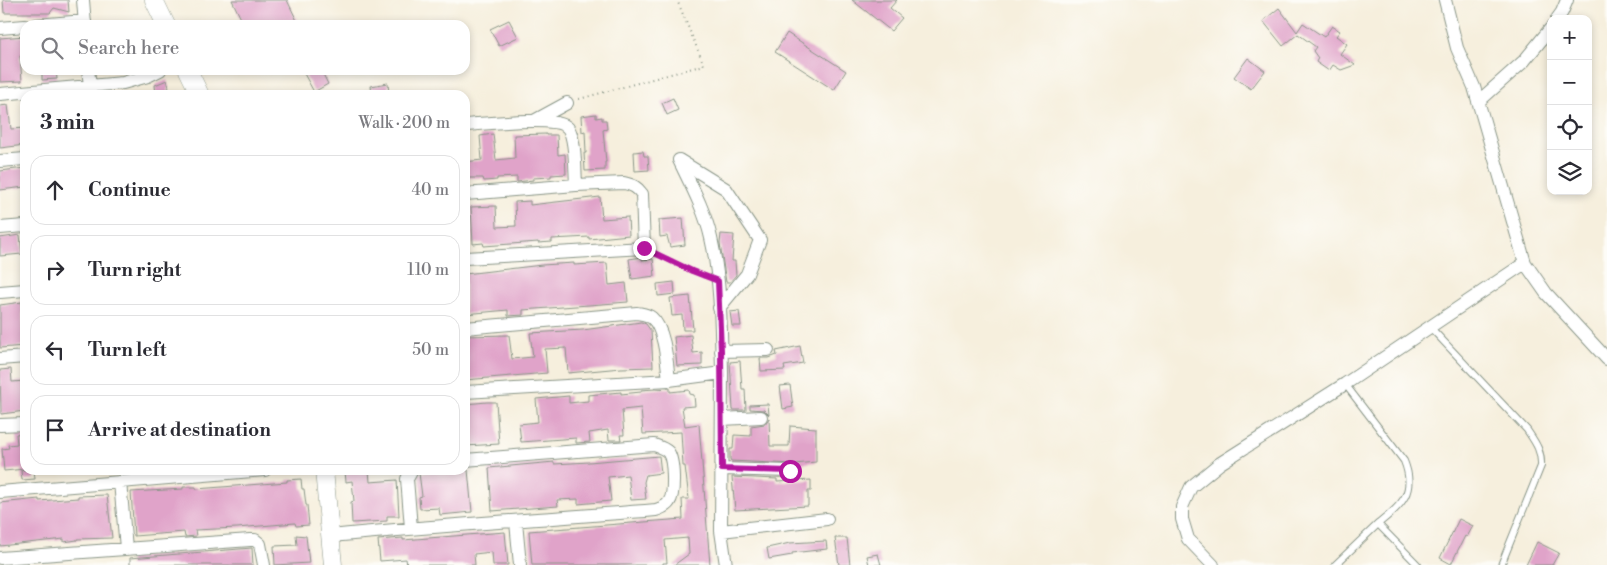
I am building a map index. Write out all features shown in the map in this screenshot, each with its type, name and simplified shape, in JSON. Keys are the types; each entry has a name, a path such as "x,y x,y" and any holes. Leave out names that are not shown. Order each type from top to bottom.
{"street":[{"path":"83,0 85,20"},
{"path":"154,0 164,20"},
{"path":"1445,0 1457,48 1474,86 1525,263 1546,293 1605,353"},
{"path":"1560,15 1567,0"},
{"path":"0,28 20,26"},
{"path":"1478,102 1524,61 1547,33"},
{"path":"89,75 90,85"},
{"path":"40,90 123,83 150,75"},
{"path":"190,75 198,90"},
{"path":"0,94 20,92"},
{"path":"532,121 567,103"},
{"path":"470,125 532,121 563,124 568,128 572,137 576,185"},
{"path":"0,161 20,159"},
{"path":"719,308 747,274 760,240 726,189 679,160 704,213 712,238 718,281 719,308 722,373 721,531 726,565"},
{"path":"470,194 624,183 637,188 642,194 644,248 470,258"},
{"path":"0,228 20,226"},
{"path":"1213,565 1188,539 1182,520 1182,507 1191,487 1219,464 1345,384 1525,263"},
{"path":"0,292 20,290"},
{"path":"470,328 637,313 644,314 652,318 661,333 670,380"},
{"path":"721,351 768,350"},
{"path":"0,359 20,357"},
{"path":"470,392 670,380 722,373"},
{"path":"722,419 761,417"},
{"path":"0,425 20,424"},
{"path":"331,536 411,528 516,522 656,510 664,508 670,502 673,493 672,460 668,452 662,447 654,445 470,460"},
{"path":"722,469 790,471"},
{"path":"0,492 200,475"},
{"path":"325,475 333,565"},
{"path":"409,475 407,479 411,528"},
{"path":"120,482 126,548"},
{"path":"721,531 827,518"},
{"path":"516,522 520,565"},
{"path":"0,558 255,540 262,549 264,565"}],"lane":[{"path":"1430,327 1527,430 1538,446 1542,457 1541,466 1501,565"},
{"path":"1335,565 1401,504 1409,487 1410,474 1404,461 1345,384"},
{"path":"1378,524 1418,565"}],"path":[{"path":"567,103 704,65 677,0"},
{"path":"644,248 718,281"}],"building":[{"path":"3,0 68,0 69,12 54,8 50,13 4,13"},
{"path":"232,0 287,0 297,20 242,20"},
{"path":"852,0 897,0 890,8 902,18 891,31"},
{"path":"1279,8 1297,32 1303,23 1324,37 1332,26 1340,31 1336,36 1347,44 1340,54 1355,65 1341,70 1333,65 1329,71 1316,62 1318,58 1313,51 1316,47 1298,34 1283,46 1263,21"},
{"path":"509,20 518,37 499,46 490,29"},
{"path":"787,33 846,71 834,90 775,52"},
{"path":"20,36 20,75 22,81 0,82 0,38"},
{"path":"1248,58 1265,71 1251,89 1234,77"},
{"path":"42,75 57,75 57,79 42,80"},
{"path":"305,75 324,75 328,84 318,90 313,90"},
{"path":"167,80 169,87 168,90 156,90 155,85"},
{"path":"388,83 389,90 371,90 371,86"},
{"path":"673,98 678,110 667,115 662,103"},
{"path":"8,105 11,129 20,128 20,146 0,148 0,106"},
{"path":"596,114 596,118 602,117 602,120 606,120 607,129 603,130 605,170 585,171 585,131 582,132 581,116"},
{"path":"493,134 496,160 515,158 514,135 557,135 558,155 565,154 566,174 517,182 517,177 484,181 483,178 470,178 470,161 482,160 480,136"},
{"path":"643,151 644,156 648,156 649,170 635,171 634,152"},
{"path":"20,169 20,188 0,190 0,171"},
{"path":"600,197 602,219 628,217 629,235 589,239 589,237 552,239 552,242 538,243 484,246 483,243 473,244 471,207 496,206 497,227 516,226 515,202 530,201 530,205"},
{"path":"683,218 685,245 670,247 667,236 660,237 659,220"},
{"path":"721,234 734,235 732,261 735,261 736,275 730,282 726,282 720,244"},
{"path":"20,235 20,254 0,256 0,238"},
{"path":"642,257 642,260 653,259 655,276 632,279 629,259"},
{"path":"607,263 609,285 626,283 628,302 523,310 523,315 508,316 508,310 470,314 470,273 542,265"},
{"path":"674,282 675,294 658,296 657,284"},
{"path":"690,296 693,330 683,330 682,315 672,316 670,298"},
{"path":"20,302 20,346 0,348 0,305"},
{"path":"739,311 741,326 732,326 730,312"},
{"path":"641,322 646,324 651,331 653,367 568,373 566,348 545,349 547,373 470,380 470,336 509,335 512,359 533,357 530,333 583,330"},
{"path":"691,335 693,353 702,352 702,365 677,366 674,337"},
{"path":"800,346 803,363 784,366 785,370 761,371 760,358 769,358 777,355 776,351"},
{"path":"740,361 742,389 745,389 746,410 733,410 730,362"},
{"path":"11,369 12,382 20,381 20,412 1,414 0,370"},
{"path":"790,385 793,407 783,409 780,386"},
{"path":"670,388 670,392 689,390 690,394 694,395 695,406 682,407 685,426 699,424 710,565 674,565 689,554 688,538 665,540 667,563 663,563 663,565 532,565 529,531 683,519 682,499 689,499 685,466 683,466 681,432 643,434 641,408 622,410 624,435 620,435 621,440 609,440 608,430 589,433 590,442 576,443 576,438 521,442 519,424 538,422 536,399 569,396 569,403 588,401 588,395 621,392 621,394 641,392 641,390"},
{"path":"496,402 499,444 470,446 470,404"},
{"path":"768,404 769,415 764,410 750,409 750,405"},
{"path":"769,418 770,446 789,446 790,426 816,428 816,462 794,464 731,461 730,449 733,449 734,435 751,436 751,426 765,424"},
{"path":"16,434 20,434 20,469 4,471 2,449 9,448 8,445 17,444"},
{"path":"659,456 661,473 646,475 644,482 646,499 631,500 628,475 608,477 611,501 578,504 578,499 557,500 558,506 492,511 489,468"},
{"path":"22,475 35,475 35,479 22,480"},
{"path":"345,475 369,475 370,482 397,480 399,516 387,516 387,521 352,523 351,502 354,501 352,481 346,482"},
{"path":"419,475 468,475 472,512 440,515 439,508 420,509 419,497 422,496"},
{"path":"732,477 777,479 777,482 811,480 811,491 808,491 808,506 735,510"},
{"path":"301,479 309,525 296,526 295,523 195,530 196,536 185,537 184,532 134,536 131,492 183,489 183,487 196,487 196,489 287,482 287,480"},
{"path":"107,495 112,538 77,539 64,542 64,539 0,546 0,503"},
{"path":"1459,519 1473,526 1467,537 1465,536 1451,564 1440,558"},
{"path":"505,532 508,565 493,565 492,552 474,554 475,565 407,565 406,559 380,561 378,540 403,538 403,540"},
{"path":"296,535 306,536 309,563 275,565 274,546 297,545"},
{"path":"835,538 847,538 850,565 839,565"},
{"path":"826,541 827,549 792,553 792,555 769,559 767,548 790,543"},
{"path":"1537,542 1559,553 1552,565 1526,565"},
{"path":"252,548 253,565 130,565 130,558"},
{"path":"878,554 881,565 869,565 867,556"}],"route":[{"path":"644,248 718,281 721,351 722,469 790,471"}]}
